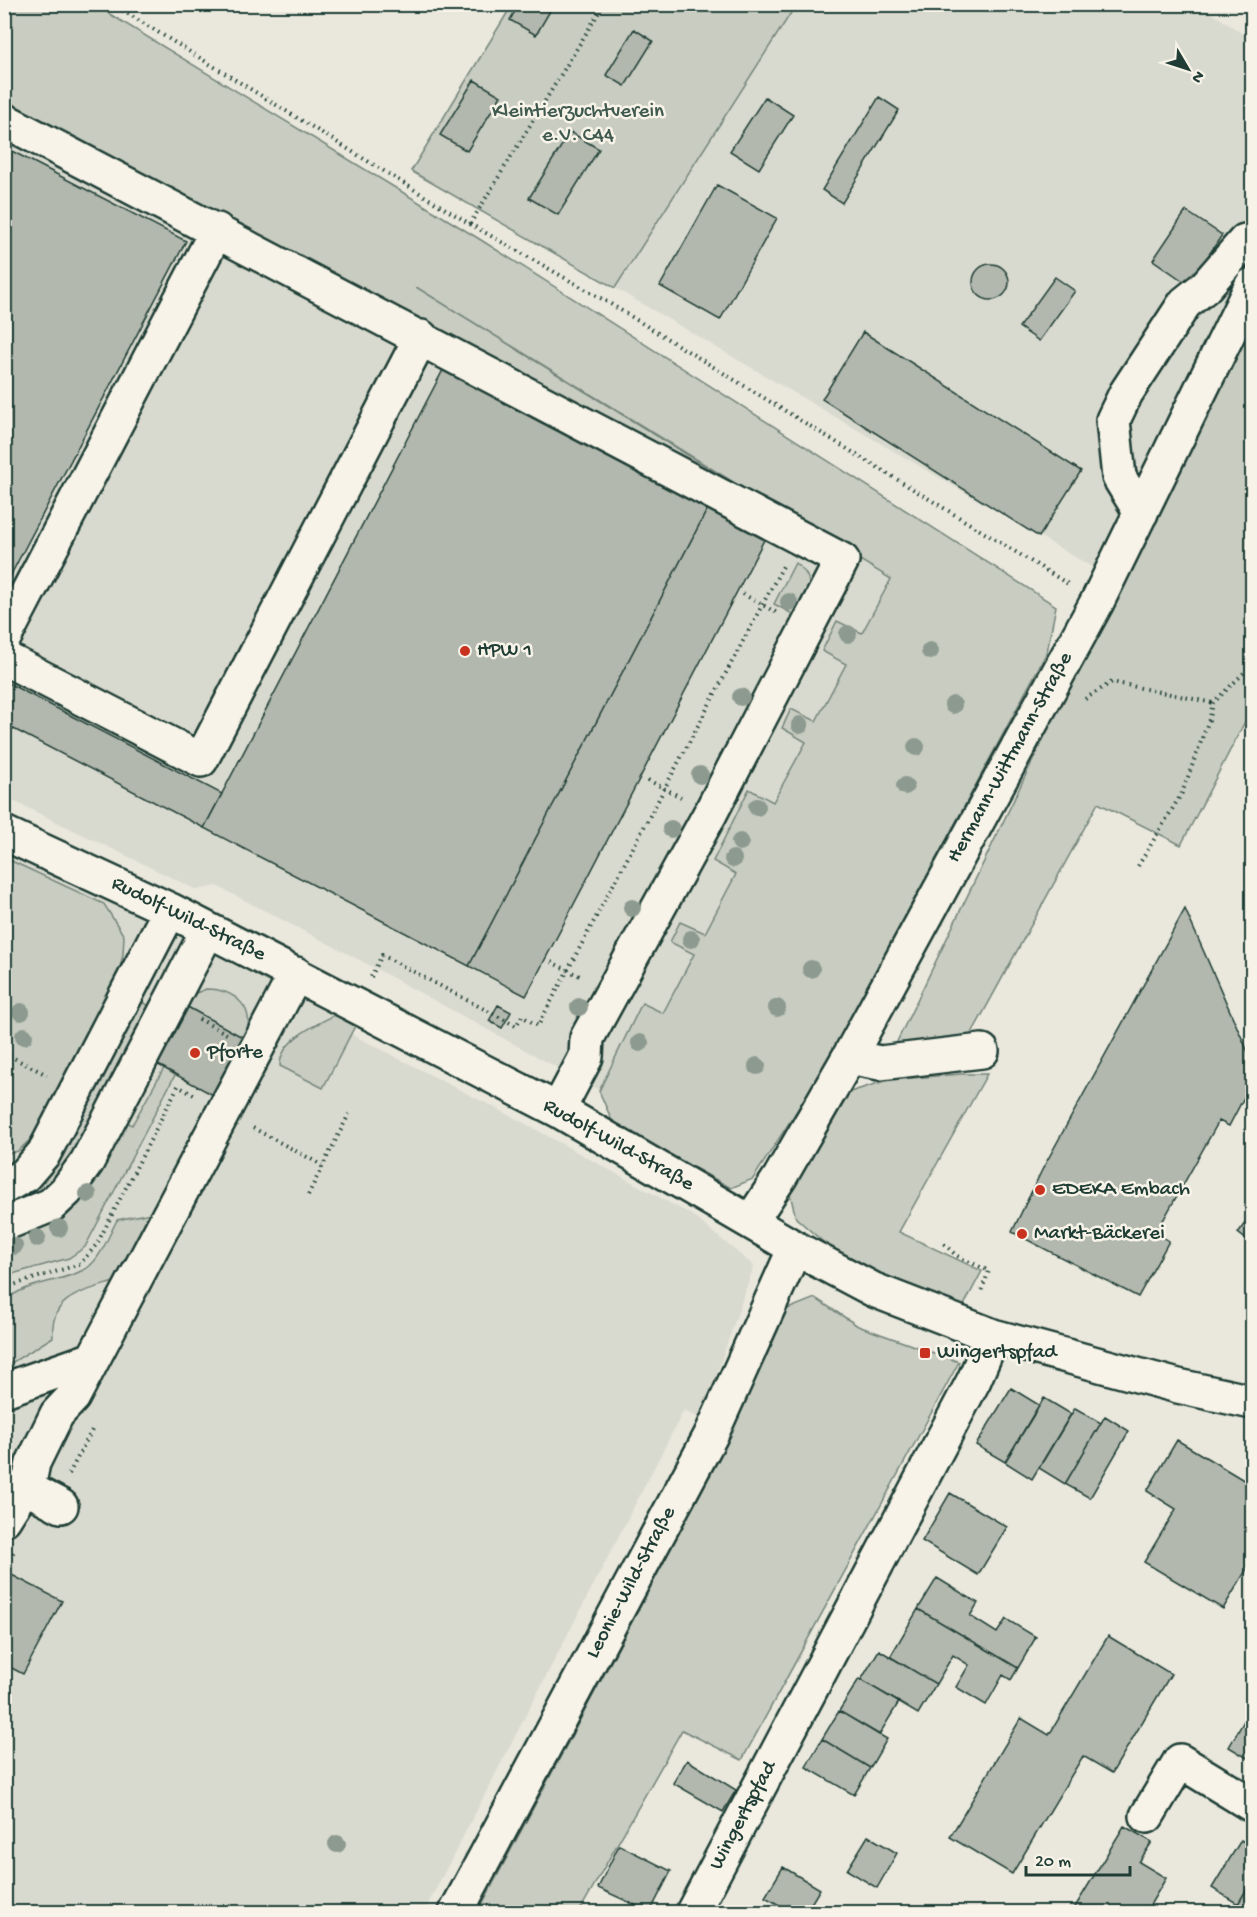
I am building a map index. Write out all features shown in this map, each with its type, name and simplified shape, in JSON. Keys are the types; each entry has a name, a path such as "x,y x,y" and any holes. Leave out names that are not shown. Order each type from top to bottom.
{"street":[{"path":"4,120 842,560 711,812 587,1038 586,1057 558,1110"},
{"path":"4,638 217,230"},
{"path":"1141,513 1119,477 1113,420 1126,393 1185,303 1205,287 1245,241 1252,240"},
{"name":"Hermann-Wittmann-Straße","path":"751,1221 780,1177 849,1057 1097,602 1252,285"},
{"path":"4,658 201,760 421,337"},
{"name":"Rudolf-Wild-Straße","path":"4,833 170,910 558,1110 795,1248 874,1290 980,1332 1178,1386 1252,1402"},
{"path":"4,1186 25,1175 44,1153 170,910"},
{"path":"4,1224 51,1205 66,1191 87,1162 208,930"},
{"path":"4,1519 28,1483 47,1468 70,1423 73,1397 296,974"},
{"path":"586,1057 605,1047 626,1008"},
{"path":"849,1057 880,1063 982,1051"},
{"name":"Leonie-Wild-Straße","path":"456,1912 711,1435 795,1248"},
{"name":"Wingertspfad","path":"693,1912 974,1380 980,1332"},
{"path":"4,1390 93,1359"},
{"path":"28,1483 62,1506"},
{"path":"1147,1816 1180,1761 1252,1804"}],"path":[{"path":"112,4 470,224 604,300 1097,602"},
{"path":"470,224 604,4"},
{"path":"356,1006 382,955 516,1026 522,1016 538,1026 799,537"},
{"path":"1138,866 1182,793 1213,703 1252,665"},
{"path":"1076,704 1112,682 1213,703"},
{"path":"648,780 665,789"},
{"path":"4,1288 80,1264 86,1258 97,1244 178,1086"},
{"path":"224,1111 322,1165"},
{"path":"308,1195 349,1114"},
{"path":"944,1244 957,1256 989,1271 980,1332"}],"shaded area":[{"path":"796,5 1200,5 1252,40 1252,263 1104,574 615,288"},
{"path":"4,36 1011,653 736,1165 369,965 217,886 197,890 5,797"},
{"path":"4,834 365,1010 351,1034 513,1117 692,1215 754,1266 701,1419 684,1410 424,1912 5,1912"}],"green space":[{"path":"5,5 95,5 481,240 1056,606 1047,652 823,1070 753,1179 731,1188 613,1123 599,1091 642,1003 663,1013 694,954 670,942 680,922 705,933 736,874 713,861 749,789 773,802 806,742 782,728 791,709 816,721 846,664 822,651 837,621 862,633 891,579 416,287 728,480 5,105"},
{"name":"Kleintierzuchtverein e.V. C44","path":"512,5 796,5 615,288 411,171"},
{"path":"1252,306 1252,708 1181,845 1098,803 971,1035 893,1050"},
{"path":"795,563 807,575 809,582 807,595 796,616 774,604"},
{"path":"5,858 104,904 124,936 123,955 117,980 38,1132 18,1151 5,1155"},
{"path":"206,989 226,993 241,1003 248,1018 248,1028 244,1038 182,1004 191,995"},
{"path":"139,1000 151,1007 72,1160 52,1189 5,1215 5,1200 39,1181 55,1164"},
{"path":"335,1015 355,1026 323,1088 280,1066 286,1048 292,1041 300,1034"},
{"path":"164,1068 175,1075 85,1247 69,1258 5,1276 5,1237 59,1219 80,1199 122,1119 132,1125"},
{"path":"987,1074 899,1232 982,1271 963,1307 879,1274 829,1247 796,1218 790,1194 850,1092 888,1080"},
{"path":"155,1212 120,1280 73,1296 57,1312 53,1323 53,1337 5,1367 5,1301 23,1290 78,1273 87,1268 101,1252 117,1220"},
{"path":"815,1298 858,1326 959,1362 742,1760 682,1730 579,1912 478,1912 727,1443 785,1310"}],"building":[{"path":"519,4 554,4 536,35 510,20"},
{"path":"634,29 653,41 625,86 606,75"},
{"path":"474,80 501,96 467,151 440,135"},
{"path":"765,97 793,115 759,169 730,151"},
{"path":"879,97 899,110 842,203 822,190"},
{"path":"570,132 599,149 558,215 529,198"},
{"path":"4,147 186,241 4,588"},
{"path":"717,185 777,218 720,320 660,286"},
{"path":"1186,211 1222,235 1189,285 1153,260"},
{"path":"991,264 1004,269 1009,282 1004,295 991,300 978,295 973,282 978,269"},
{"path":"1055,277 1075,291 1039,341 1019,327"},
{"path":"863,332 1081,471 1039,537 822,399"},
{"name":"HPW 1","path":"443,370 708,508 469,966 204,828"},
{"path":"708,508 765,538 526,996 469,966"},
{"path":"4,681 222,794 204,828 4,724"},
{"path":"1185,909 1252,1061 1252,1082 1229,1126 1219,1121 1156,1233 1169,1241 1138,1297 1012,1232 1042,1170"},
{"name":"Pforte","path":"182,1004 244,1038 213,1095 151,1061"},
{"path":"498,1005 511,1012 502,1028 489,1021"},
{"path":"1252,1213 1252,1244 1238,1233"},
{"path":"1011,1388 1039,1405 1005,1462 976,1445"},
{"path":"1044,1398 1071,1414 1032,1479 1005,1462"},
{"path":"1075,1408 1101,1423 1065,1484 1039,1468"},
{"path":"1105,1416 1129,1431 1090,1498 1065,1484"},
{"path":"1177,1440 1252,1485 1252,1563 1223,1609 1144,1562 1176,1509 1147,1491"},
{"path":"950,1493 1007,1527 978,1575 922,1541"},
{"path":"6,1572 62,1601 23,1674 4,1664 4,1575"},
{"path":"937,1578 978,1603 970,1616 997,1633 1006,1619 1036,1637 1018,1668 918,1609"},
{"path":"918,1609 1018,1668 1011,1680 1003,1675 986,1705 956,1687 969,1665 953,1655 936,1684 890,1657"},
{"path":"1108,1636 1171,1674 1112,1773 1083,1756 1012,1874 950,1837 1021,1718 1049,1735"},
{"path":"879,1650 936,1684 918,1714 861,1680"},
{"path":"859,1679 899,1702 879,1735 839,1711"},
{"path":"1252,1707 1252,1761 1229,1747"},
{"path":"839,1711 887,1739 870,1768 822,1739"},
{"path":"822,1739 870,1768 854,1795 806,1767"},
{"path":"687,1760 736,1790 723,1812 673,1783"},
{"path":"1124,1826 1152,1842 1139,1862 1166,1878 1146,1912 1072,1912"},
{"path":"868,1836 897,1853 877,1888 847,1870"},
{"path":"1241,1840 1252,1847 1252,1880 1238,1904 1212,1888"},
{"path":"619,1845 671,1871 650,1912 598,1888"},
{"path":"783,1867 820,1889 806,1912 792,1912 765,1897"},
{"path":"1252,1880 1252,1912 1238,1904"}],"place":[{"name":"HPW 1","path":"465,651"},
{"name":"Pforte","path":"195,1053"},
{"name":"EDEKA Embach","path":"1040,1190"},
{"name":"Markt-Bäckerei","path":"1022,1234"},
{"name":"Wingertspfad","path":"925,1353"}]}
